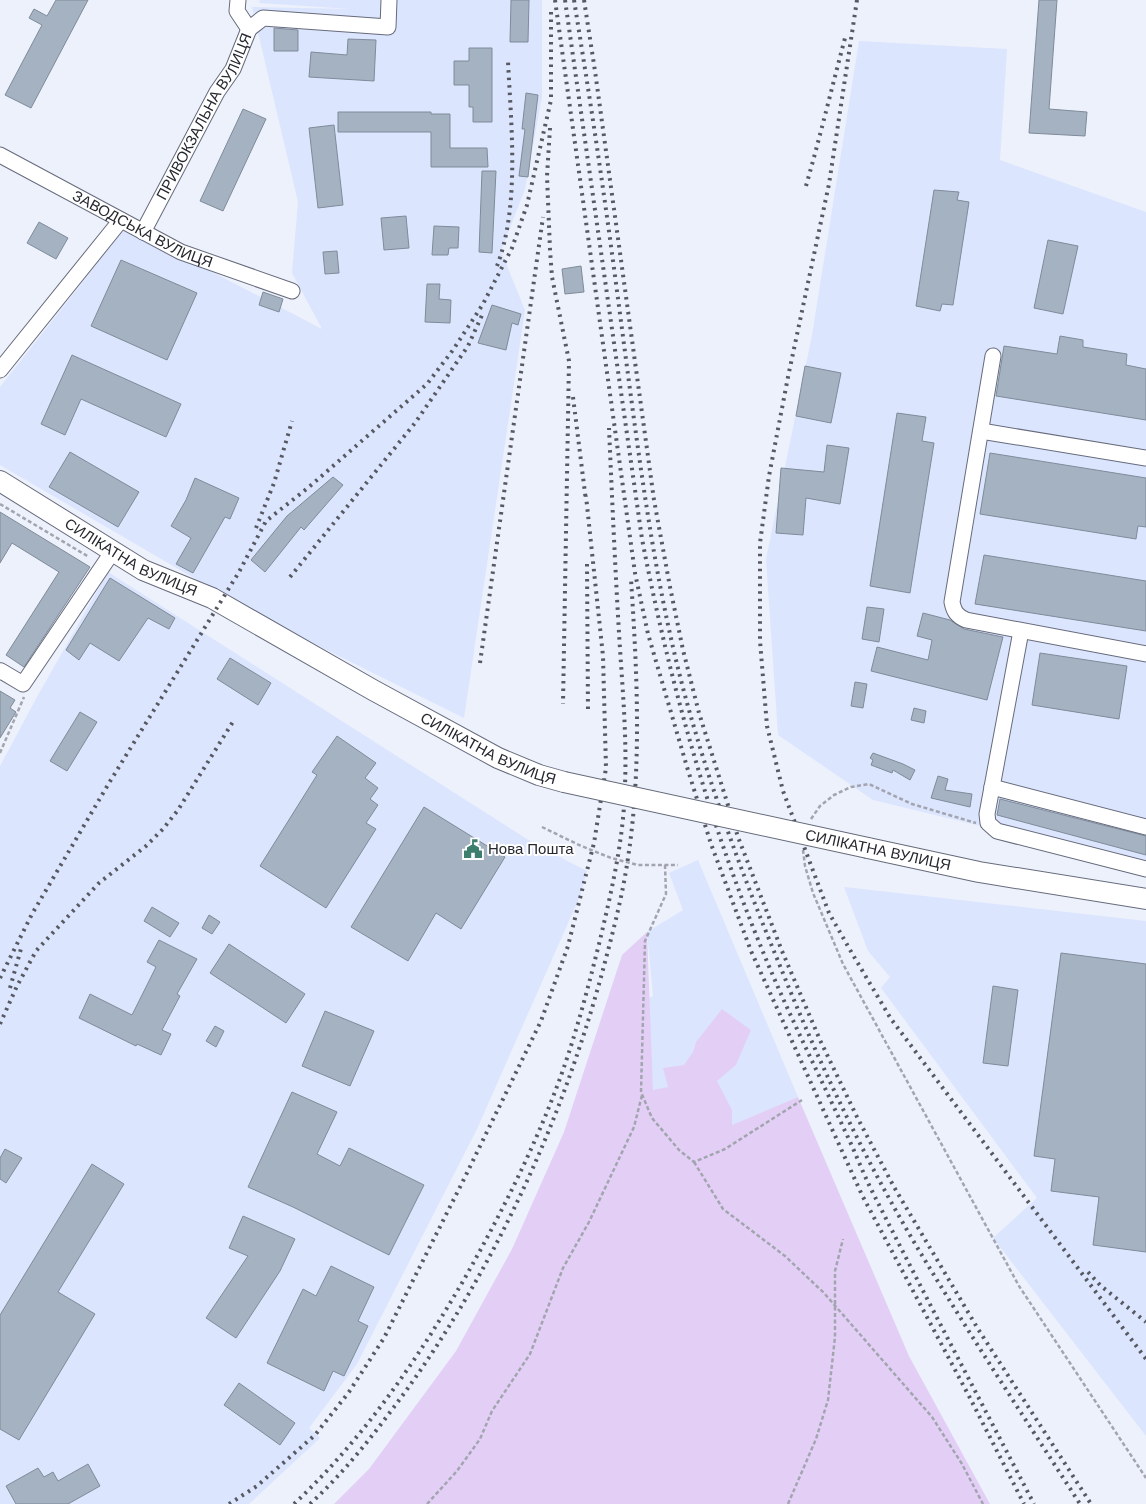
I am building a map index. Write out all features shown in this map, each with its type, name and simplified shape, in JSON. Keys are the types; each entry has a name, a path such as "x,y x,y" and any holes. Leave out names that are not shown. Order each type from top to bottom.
{"main road":[{"name":"СИЛІКАТНА ВУЛИЦЯ","path":"0,481 153,576 214,598 482,750 520,768 564,782 979,872 1146,899"}],"street":[{"name":"ПРИВОКЗАЛЬНА ВУЛИЦЯ","path":"143,232 217,92 233,69 249,29 237,10 238,0"},
{"path":"249,29 263,18 388,26 389,0"},
{"name":"ЗАВОДСЬКА ВУЛИЦЯ","path":"0,155 181,252 292,291"},
{"path":"0,370 122,220"},
{"path":"993,356 952,602 954,611 959,617 966,620 1146,654"},
{"path":"981,431 1146,458"},
{"path":"0,672 23,684 113,551"},
{"path":"1021,630 987,814 988,823 997,831 1146,869"},
{"path":"992,787 1146,827"}],"path":[{"path":"0,753 24,699 23,684"},
{"path":"809,822 820,806 834,794 851,787 869,784 912,804 964,818 997,831"},
{"path":"542,827 610,858 638,865 678,865"},
{"path":"803,846 805,866 812,893 843,964 1019,1286 1146,1478"},
{"path":"665,865 666,894 645,941 641,1092 652,1118 679,1150 694,1162 723,1209 785,1256 835,1305 932,1417 962,1464 983,1504"},
{"path":"428,1504 457,1471 480,1440 492,1411 530,1354 563,1268 589,1222 634,1127 642,1095"},
{"path":"694,1162 725,1149 802,1100"},
{"path":"788,1504 816,1439 828,1400 835,1337 835,1271 843,1239"}],"shaded area":[{"path":"260,0 542,0 542,97 525,189 501,251 525,310 464,718 266,620 0,465 0,387 126,227 322,329 292,273 298,202 252,7 351,9 259,3"},
{"path":"859,41 1007,49 1000,160 1146,212 1146,866 873,800 778,735 766,559 812,335"},
{"path":"108,572 538,846 587,871 580,896 477,1129 357,1364 309,1428 320,1438 249,1504 0,1504 0,766"},
{"path":"698,860 798,1097 733,1126 653,1090 646,999 653,996 647,932 683,910 669,873"},
{"path":"844,887 1146,921 1146,1436 993,1238 1037,1198 881,988 890,977 868,951"},
{"path":"647,932 653,1090 668,1087 663,1068 684,1065 693,1052 696,1042 722,1009 751,1030 736,1065 717,1081 732,1110 732,1125 798,1097 909,1356 990,1504 334,1504 369,1469 456,1351 512,1249 564,1132 622,955"}],"building":[{"path":"56,0 88,0 31,108 5,95 42,25 29,18 34,9 47,16"},
{"path":"511,0 529,0 528,42 510,42"},
{"path":"1039,0 1057,0 1049,109 1087,112 1085,136 1029,133"},
{"path":"274,28 298,30 298,51 274,51"},
{"path":"348,39 376,40 374,81 309,77 311,52 347,55"},
{"path":"469,48 492,48 492,122 473,122 473,107 469,107 469,85 454,85 454,61 469,61"},
{"path":"526,93 538,95 528,177 519,176 525,129 522,129"},
{"path":"243,109 266,119 223,211 200,201"},
{"path":"338,112 431,112 431,114 450,114 450,148 487,148 488,167 431,167 431,132 338,132"},
{"path":"334,125 343,205 318,208 309,128"},
{"path":"482,171 496,171 492,253 479,252"},
{"path":"934,190 959,192 957,200 969,202 953,305 942,304 940,311 916,306"},
{"path":"406,216 409,248 384,250 381,218"},
{"path":"39,222 68,238 56,259 27,243"},
{"path":"434,226 459,227 458,248 449,248 448,255 432,255"},
{"path":"1048,240 1078,246 1063,314 1034,308"},
{"path":"337,251 339,273 325,274 323,252"},
{"path":"121,260 197,293 167,360 91,326"},
{"path":"581,266 584,292 565,294 562,269"},
{"path":"427,284 440,284 439,299 451,300 450,323 425,322"},
{"path":"263,292 283,299 279,312 259,305"},
{"path":"492,305 521,314 518,325 512,323 506,350 478,343"},
{"path":"1060,336 1083,340 1083,347 1127,354 1126,365 1146,369 1146,420 996,396 1004,346 1057,354"},
{"path":"72,355 181,404 166,437 81,399 65,435 41,424"},
{"path":"805,366 841,373 831,423 796,416"},
{"path":"897,413 926,417 922,441 934,443 910,593 870,586"},
{"path":"827,445 849,448 840,504 806,498 803,535 776,533 781,468 824,472"},
{"path":"70,452 139,492 118,527 49,487"},
{"path":"990,453 1146,478 1146,527 1138,526 1136,539 980,514"},
{"path":"333,477 343,485 304,530 301,527 265,572 251,560 287,516"},
{"path":"195,478 239,498 230,519 225,517 193,573 176,564 191,538 171,526 186,500"},
{"path":"0,512 90,567 24,667 6,655 59,572 12,543 0,563"},
{"path":"984,555 1146,581 1146,631 975,604"},
{"path":"110,578 175,618 169,629 148,618 119,661 90,643 79,660 66,650"},
{"path":"867,607 884,609 879,642 862,639"},
{"path":"923,613 950,620 964,629 1003,637 987,700 871,671 877,647 928,660 932,640 917,636"},
{"path":"1040,653 1127,666 1119,719 1032,705"},
{"path":"230,658 271,683 258,705 217,679"},
{"path":"855,682 867,684 863,708 851,706"},
{"path":"0,691 15,700 10,708 16,712 0,738"},
{"path":"914,708 926,711 924,723 911,720"},
{"path":"80,712 97,722 67,771 50,761"},
{"path":"337,736 376,763 365,778 378,788 370,799 378,805 366,823 376,829 326,908 260,866 317,775 312,772"},
{"path":"873,753 915,770 910,780 893,770 892,773 871,765 873,760 870,758"},
{"path":"938,776 948,779 945,790 972,794 970,807 931,798"},
{"path":"1000,799 1146,836 1146,855 997,815"},
{"path":"424,807 505,857 461,929 436,913 408,961 351,927"},
{"path":"152,907 179,923 170,937 144,921"},
{"path":"209,915 220,922 212,934 202,928"},
{"path":"159,940 197,959 177,994 180,996 162,1030 171,1034 161,1055 137,1044 136,1046 79,1018 90,994 132,1015 156,967 147,962"},
{"path":"229,944 305,994 286,1023 210,973"},
{"path":"1061,953 1146,964 1146,1252 1093,1245 1099,1197 1051,1191 1055,1159 1034,1156"},
{"path":"993,986 1018,990 1008,1066 983,1063"},
{"path":"325,1011 374,1031 350,1086 302,1066"},
{"path":"215,1026 224,1031 216,1047 206,1041"},
{"path":"292,1092 337,1112 317,1154 340,1166 349,1148 424,1185 389,1255 293,1207 248,1187"},
{"path":"5,1149 22,1158 6,1183 0,1179 0,1158"},
{"path":"92,1164 124,1184 58,1292 95,1314 19,1440 0,1429 0,1315"},
{"path":"243,1216 295,1239 280,1271 236,1338 206,1318 248,1256 229,1248"},
{"path":"331,1266 374,1287 358,1321 368,1326 344,1376 333,1371 324,1391 267,1363 303,1289 316,1296"},
{"path":"239,1383 295,1423 280,1445 224,1405"},
{"path":"88,1464 100,1486 68,1504 16,1504 6,1486 38,1468 44,1477 53,1472 58,1481"}],"railway":[{"path":"555,0 635,573 648,634 711,844 751,951 862,1195 1024,1504"},
{"path":"565,0 642,539 664,643 691,746 741,897 791,1016 868,1183 1034,1504"},
{"path":"574,0 591,105 658,577 677,666 698,742 719,805 753,899 793,998 861,1145 899,1217 939,1284 1080,1504"},
{"path":"584,0 654,500 670,587 699,713 738,837 782,951 820,1040 857,1117 894,1187 978,1329 1091,1504"},
{"path":"857,0 829,184 788,377 769,476 760,543 760,641 767,726 783,791 829,913 891,1019 1146,1359"},
{"path":"0,978 32,914 109,783 239,572 266,521 309,487 427,384 453,350 483,304 512,248 527,205 551,100 551,9"},
{"path":"806,186 845,38"},
{"path":"497,266 509,218 511,192 512,138 508,61"},
{"path":"550,128 547,176 552,277 569,361 563,704"},
{"path":"480,663 543,217"},
{"path":"290,577 415,423 468,346 483,313"},
{"path":"573,397 586,501"},
{"path":"256,528 274,483 292,421"},
{"path":"294,1504 320,1479 367,1425 409,1367 448,1307 493,1226 531,1149 553,1097 578,1022 613,883 624,805 625,728 609,428"},
{"path":"229,1504 257,1486 315,1435 349,1392 384,1338 541,1021 568,946 594,843 606,768 603,656 586,496"},
{"path":"587,564 588,714"},
{"path":"310,1504 362,1449 385,1419 441,1339 472,1289 526,1184 570,1075 589,1019 615,923 626,871 632,823 637,754 637,718 631,579"},
{"path":"0,1024 17,986 36,951 99,883 146,846 163,829 178,810 234,720"},
{"path":"10,988 22,945"},
{"path":"1088,1272 1101,1286 1146,1322"}],"place":[{"name":"Нова Пошта","path":"473,849"}]}
